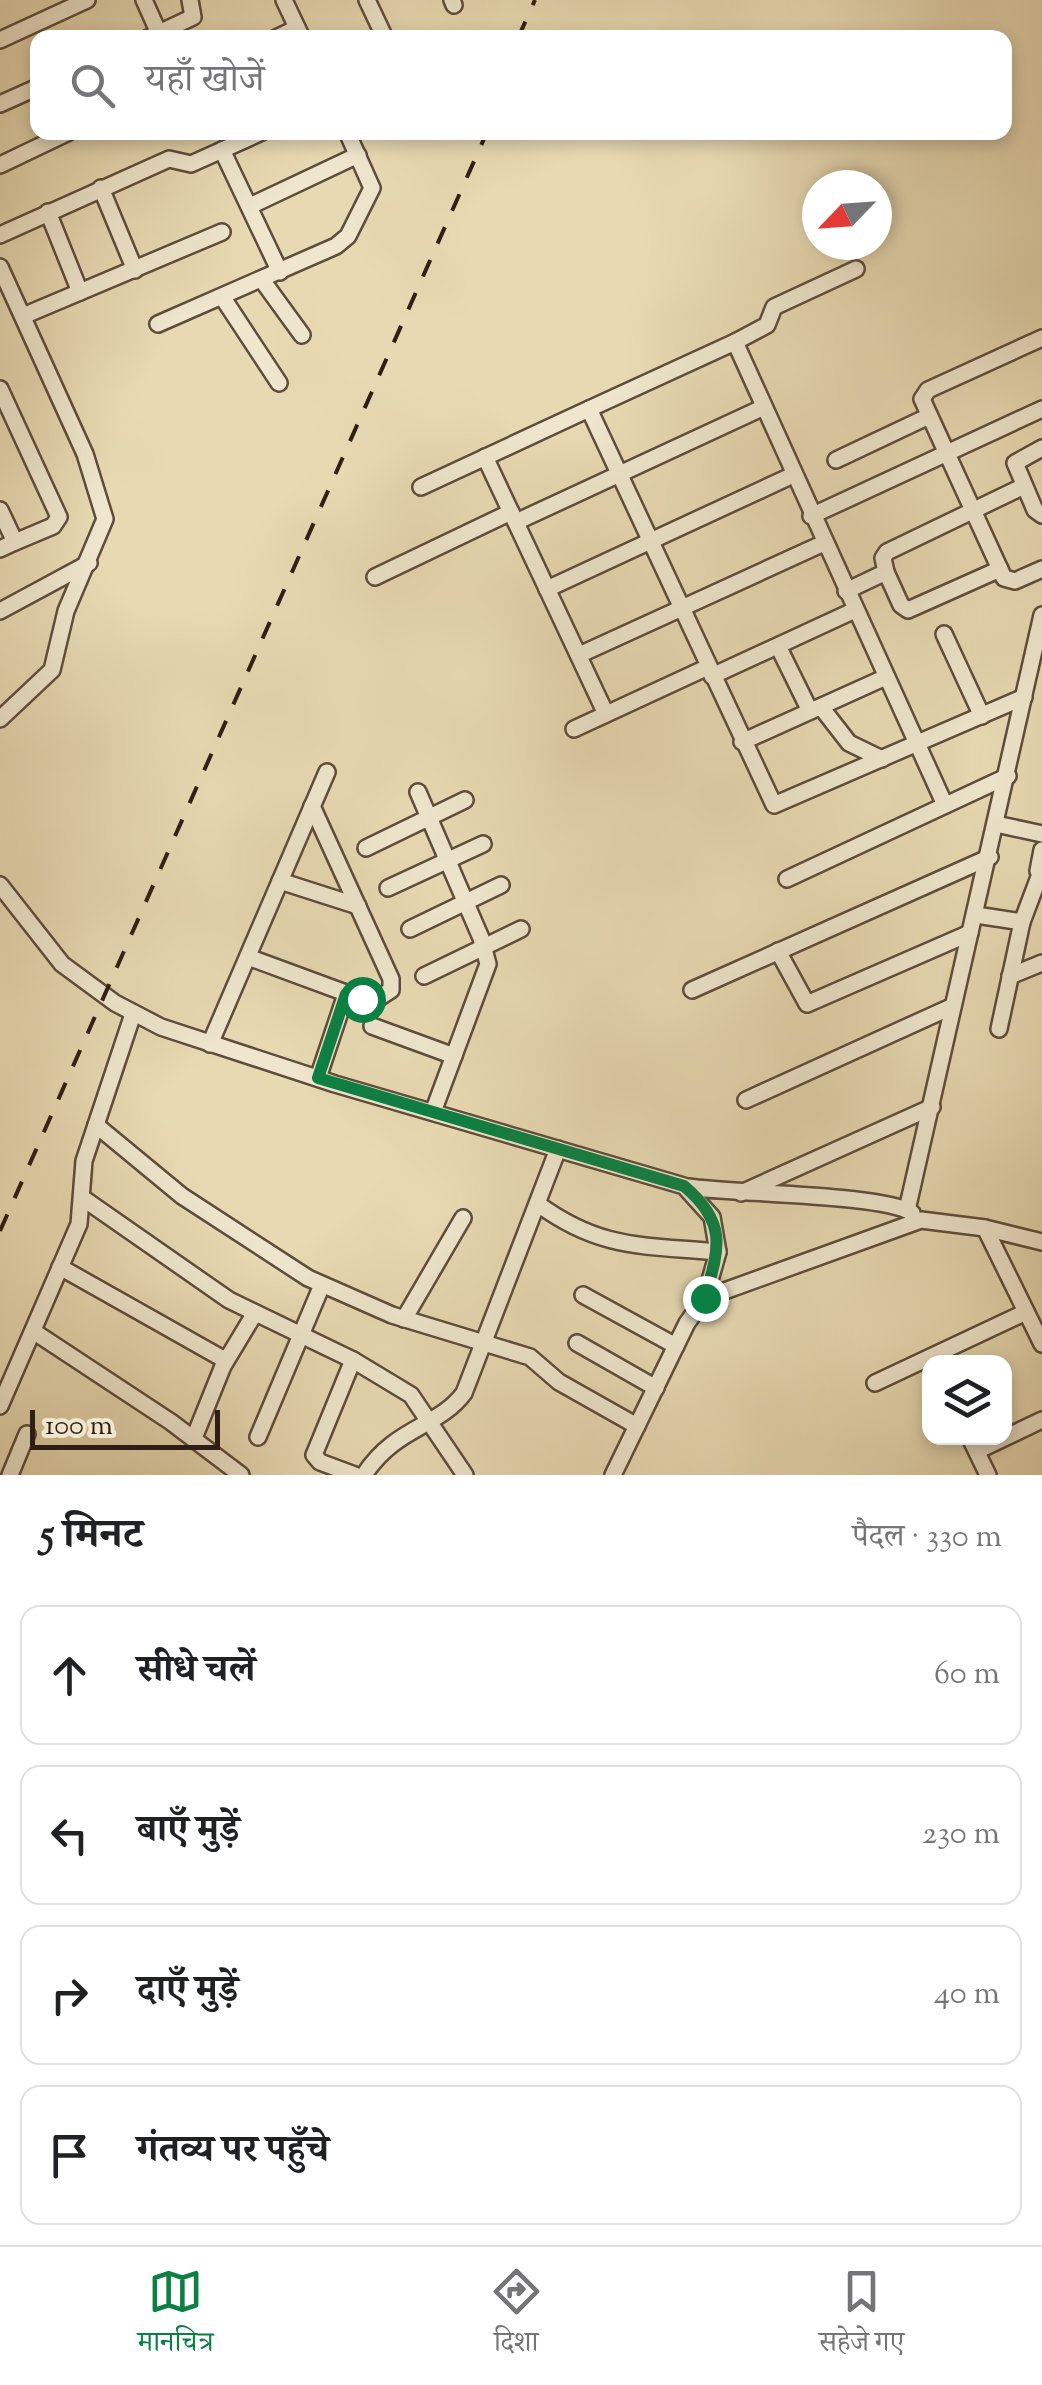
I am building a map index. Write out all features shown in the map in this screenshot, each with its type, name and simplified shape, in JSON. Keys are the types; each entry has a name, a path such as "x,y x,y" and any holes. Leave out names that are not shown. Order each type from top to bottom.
{"street":[{"path":"0,40 86,0"},
{"path":"144,0 154,30"},
{"path":"167,30 193,16 190,0"},
{"path":"284,0 298,30"},
{"path":"367,0 381,30"},
{"path":"0,104 30,91"},
{"path":"0,165 52,140"},
{"path":"0,235 169,159 187,165 244,140"},
{"path":"158,324 280,272 336,246 348,236 372,188 351,140"},
{"path":"222,150 280,272"},
{"path":"250,206 358,155"},
{"path":"101,188 134,270"},
{"path":"48,212 80,292"},
{"path":"22,316 222,232"},
{"path":"0,267 102,499 106,519 66,612 52,670 2,712"},
{"path":"421,486 735,342 767,325 774,307 856,269"},
{"path":"262,280 302,335"},
{"path":"223,298 279,383"},
{"path":"1042,338 928,390 922,399 1000,569 1011,582 1042,569"},
{"path":"735,342 945,805"},
{"path":"0,388 60,517 52,526 8,546 0,510"},
{"path":"375,577 764,407"},
{"path":"588,409 742,742 771,801 778,806 982,716 1042,682"},
{"path":"811,516 1042,409"},
{"path":"836,460 930,416"},
{"path":"1042,448 1016,460 1024,486 1037,513 1042,514"},
{"path":"485,457 606,714"},
{"path":"547,590 793,475"},
{"path":"1000,569 908,610 900,605 882,558 887,552 1024,486"},
{"path":"578,656 824,543"},
{"path":"0,611 89,562"},
{"path":"846,590 886,572"},
{"path":"574,730 855,610"},
{"path":"914,1215 953,1006 990,857 1042,615"},
{"path":"944,634 982,716"},
{"path":"778,646 816,709 850,744 882,759"},
{"path":"742,742 886,677"},
{"path":"210,1044 327,772"},
{"path":"787,878 1008,776"},
{"path":"418,792 484,947 484,977 433,1112"},
{"path":"366,848 465,800"},
{"path":"248,958 346,994 378,999 392,985 312,806"},
{"path":"996,824 1042,834"},
{"path":"388,888 484,844"},
{"path":"999,1030 1042,850"},
{"path":"692,990 990,857"},
{"path":"280,880 358,906"},
{"path":"0,885 62,964 132,1014 210,1044 684,1186 737,1195 886,1202 914,1215 1042,1242"},
{"path":"410,928 502,885"},
{"path":"976,915 1022,922"},
{"path":"424,976 521,929"},
{"path":"778,951 808,1004 970,933"},
{"path":"1010,976 1042,963"},
{"path":"318,1078 346,994"},
{"path":"746,1100 953,1006"},
{"path":"0,1406 79,1224 84,1199 84,1161 132,1014"},
{"path":"372,1026 454,1056"},
{"path":"737,1195 932,1106"},
{"path":"96,1125 182,1196 322,1285 404,1320 530,1358 559,1382 638,1426"},
{"path":"364,1475 395,1438 461,1397 558,1149"},
{"path":"613,1475 676,1346 705,1298 718,1252 712,1217 684,1186"},
{"path":"84,1199 128,1226 186,1271 255,1313 353,1360 411,1395 465,1475"},
{"path":"538,1204 570,1228 597,1239 718,1252"},
{"path":"705,1298 914,1215"},
{"path":"404,1320 463,1218"},
{"path":"985,1228 1042,1344"},
{"path":"60,1267 225,1360"},
{"path":"258,1438 322,1285"},
{"path":"582,1295 676,1346"},
{"path":"942,1355 1026,1312"},
{"path":"194,1438 225,1360 255,1313"},
{"path":"32,1331 194,1438 241,1475"},
{"path":"577,1343 656,1388"},
{"path":"353,1360 314,1455 320,1462 356,1475"},
{"path":"875,1382 922,1364"},
{"path":"1012,1431 1042,1420"},
{"path":"10,1475 27,1434"},
{"path":"974,1445 988,1475"}],"railway":[{"path":"522,30 535,0"},
{"path":"0,1231 483,140"}],"route":[{"path":"362,999 346,994 318,1078 684,1186 699,1198 717,1229 718,1252 705,1298"}]}
